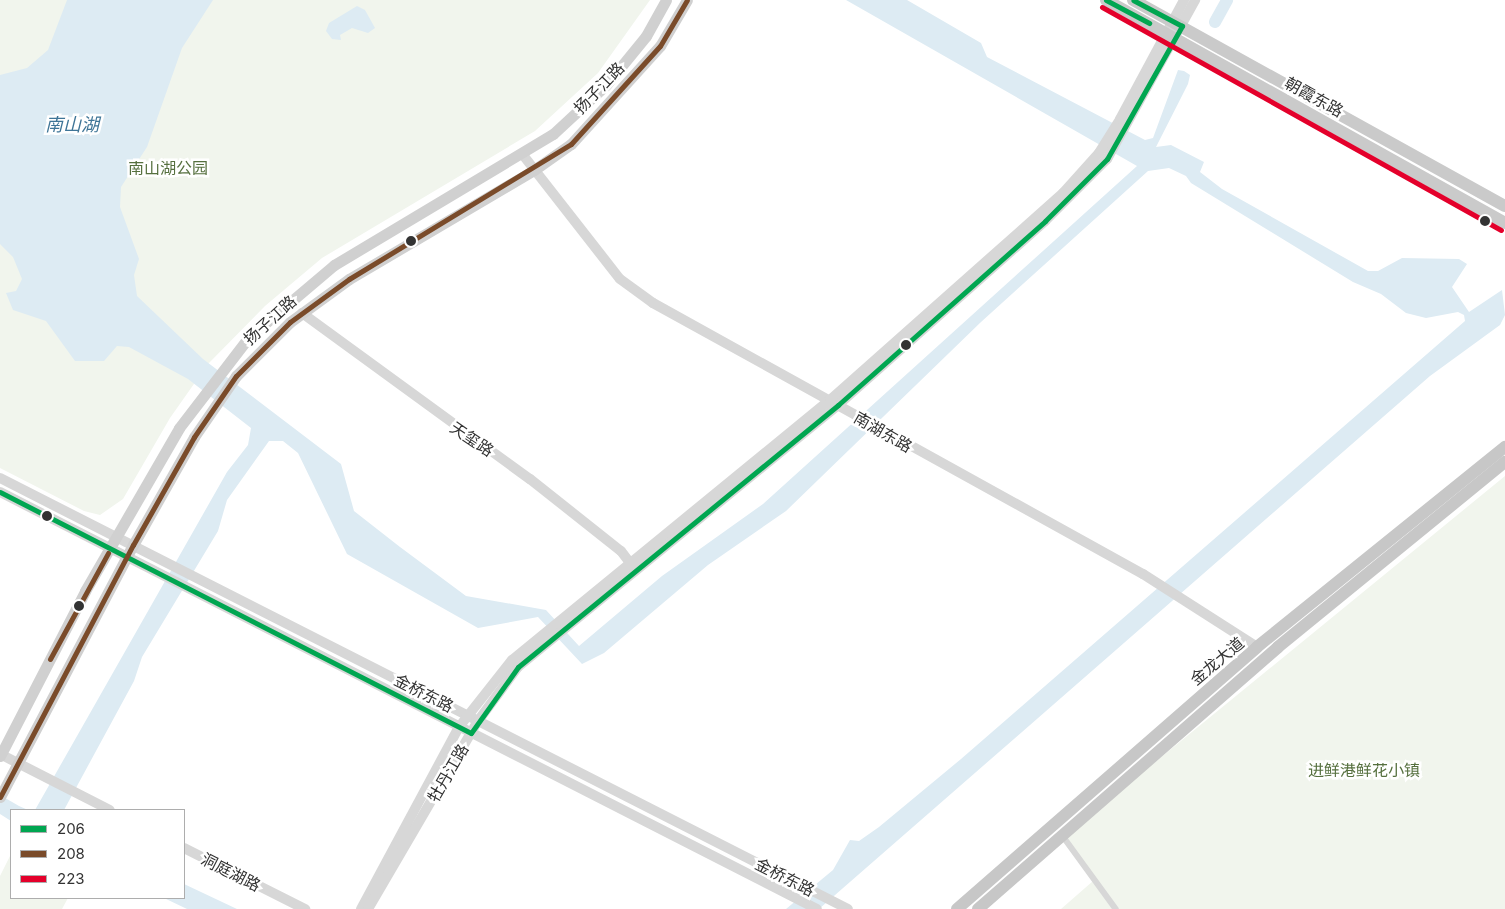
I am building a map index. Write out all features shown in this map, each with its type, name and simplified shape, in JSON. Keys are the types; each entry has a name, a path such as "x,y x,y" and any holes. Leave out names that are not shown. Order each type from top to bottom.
{"highway":[{"name":"金龙大道","path":"957,909 1258,647 1505,447"},
{"name":"金龙大道","path":"978,909 1278,647 1505,462"}],"main road":[{"name":"扬子江路","path":"0,755 110,549 202,394 248,338 334,266 523,155 554,134 606,85 646,36 666,0"},
{"name":"扬子江路","path":"0,797 126,557 214,405 236,376 302,314 349,279 534,170 571,144 621,92 660,46 686,0"},
{"name":"朝霞东路","path":"1106,0 1174,29 1505,206"},
{"name":"朝霞东路","path":"1134,0 1174,29 1505,223"}],"street":[{"name":"牡丹江路","path":"1174,29 1184,0"},
{"name":"牡丹江路","path":"361,909 459,727 512,660 548,635 834,403 1103,156 1124,122 1174,29 1195,0"},
{"name":"南湖东路","path":"523,155 620,279 653,303 1152,580 1258,647"},
{"name":"天玺路","path":"302,314 530,480 633,567"},
{"name":"金桥东路","path":"0,478 848,909"},
{"name":"金桥东路","path":"0,492 817,909"},
{"name":"牡丹江路","path":"368,909 478,721 518,668 548,635"},
{"path":"0,755 108,809"},
{"path":"1062,834 1116,909"},
{"name":"洞庭湖路","path":"185,849 305,909"}],"green space":[{"name":"南山湖公园","path":"0,0 650,0 598,73 535,131 322,258 265,306 208,364 170,418 123,499 100,515 84,511 0,468"},
{"name":"进鲜港鲜花小镇","path":"1505,476 1505,909 1061,909 1093,881 1061,839"},
{"path":"10,856 10,899 67,899 62,909 0,909 0,876"}],"water":[{"name":"南山湖","path":"67,0 213,0 182,48 147,147 121,187 120,207 139,259 134,275 137,296 203,359 341,464 354,511 466,596 546,610 579,646 662,576 763,504 1137,166 846,0 907,0 981,43 987,57 1145,140 1153,138 1178,70 1184,71 1190,75 1188,84 1156,147 1171,145 1204,162 1200,172 1222,189 1368,271 1378,271 1402,258 1459,259 1467,264 1452,287 1469,312 1502,290 1505,315 1500,325 1430,376 819,909 786,909 833,870 850,840 859,841 879,827 961,759 1465,321 1464,315 1458,312 1426,318 1406,313 1381,294 1353,282 1191,183 1186,176 1169,168 1148,171 981,322 786,511 708,565 604,653 582,664 538,617 478,628 347,554 298,453 283,441 269,441 227,500 218,531 142,657 134,681 65,809 36,809 227,472 248,445 251,428 188,379 129,347 117,346 104,361 75,361 46,321 13,310 6,293 16,291 22,279 13,257 0,244 0,75 27,68 48,50"},
{"path":"357,6 365,10 375,28 368,33 352,28 340,35 341,40 332,39 326,31 329,23"},
{"path":"0,795 26,809 10,809 10,820 0,814"},
{"path":"185,884 237,909 187,909 166,899 185,899"}],"waterway":[{"path":"1215,22 1227,0"}],"transit line":[{"name":"208","path":"0,797 133,545 194,437 236,376 290,322 349,279 571,144 660,46 687,0"},
{"name":"206","path":"1106,0 1149,23"},
{"name":"206","path":"0,492 471,733 518,667 838,405 1045,221 1107,159 1182,26 1133,0"},
{"name":"223","path":"1102,7 1501,230"},
{"name":"208","path":"50,659 108,553"}]}
